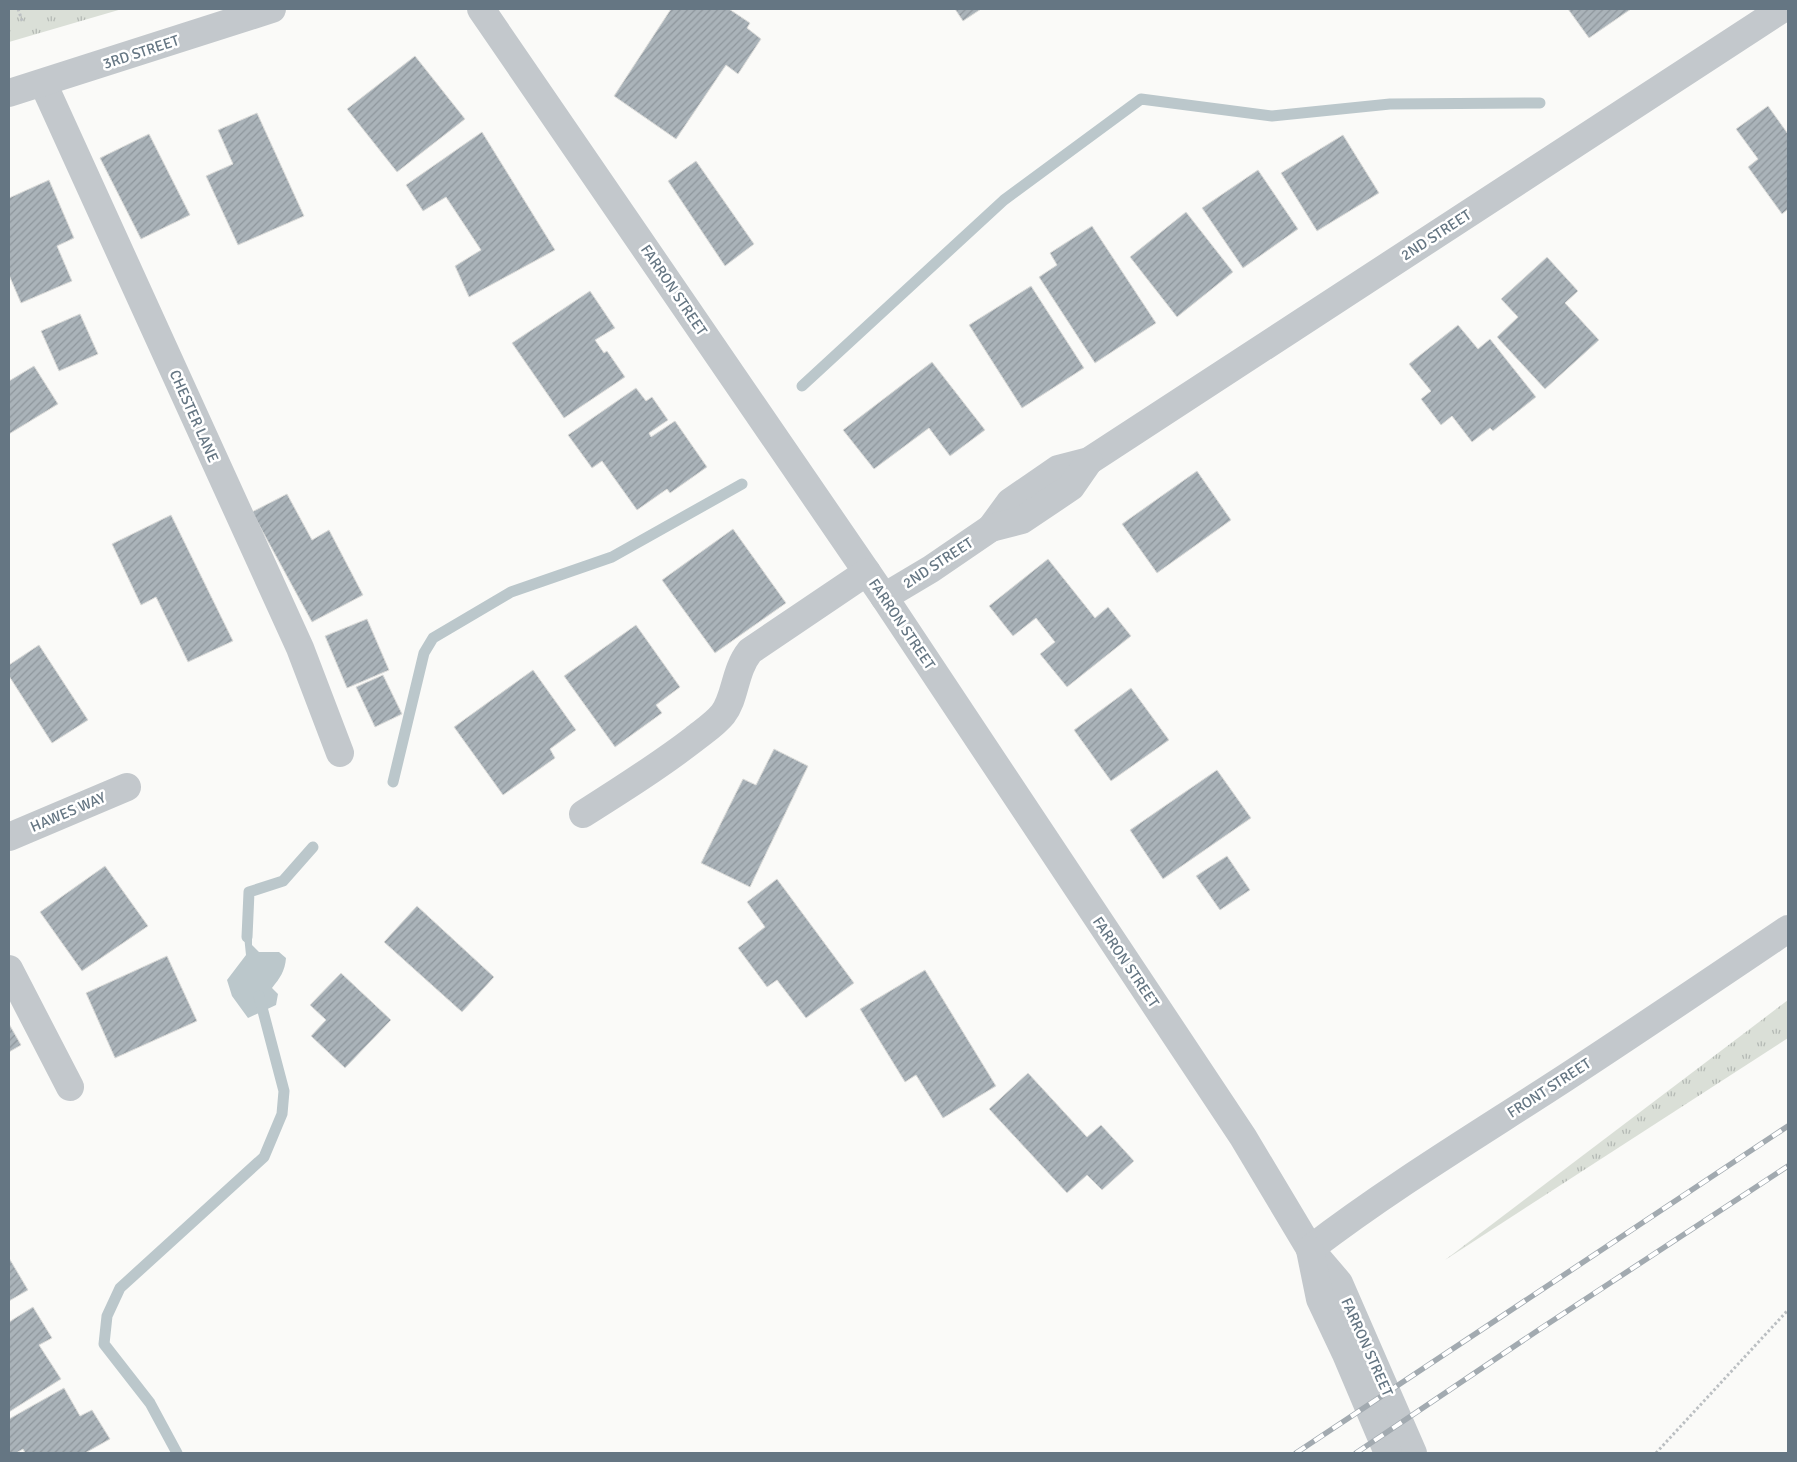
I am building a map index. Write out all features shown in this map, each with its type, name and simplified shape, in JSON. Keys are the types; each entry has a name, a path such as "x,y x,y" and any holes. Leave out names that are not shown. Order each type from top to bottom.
{"street":[{"name":"3RD STREET","path":"9,93 272,9"},
{"name":"FARRON STREET","path":"481,9 884,597 1243,1137 1310,1249 1339,1283 1413,1453"},
{"name":"2ND STREET","path":"884,597 931,569 992,528 1022,520 1071,487 1089,461 1782,9"},
{"name":"CHESTER LANE","path":"43,82 300,648 340,753"},
{"path":"583,814 675,753 717,720 729,704 738,671 750,651 867,572"},
{"name":"HAWES WAY","path":"9,838 127,787"},
{"name":"FRONT STREET","path":"1310,1249 1349,1219 1566,1078 1788,929"},
{"path":"9,969 70,1087"},
{"name":"FARRON STREET","path":"1310,1249 1320,1299 1346,1354 1388,1453"}],"path":[{"path":"18,9 23,23"},
{"path":"1656,1453 1788,1310"}],"green space":[{"path":"9,9 122,9 9,42"},
{"path":"1788,1000 1788,1038 1445,1260"}],"shaded area":[{"path":"252,923 252,945 259,952 279,952 286,958 282,974 272,988 278,994 276,1005 248,1018 232,996 227,980 246,955 243,926"}],"building":[{"path":"671,9 729,9 750,23 747,28 761,39 738,74 726,65 676,139 614,96"},
{"path":"955,9 981,9 963,21"},
{"path":"1568,9 1631,9 1589,38"},
{"path":"415,56 465,119 397,172 347,109"},
{"path":"1768,106 1788,134 1788,209 1782,214 1748,167 1758,159 1736,129"},
{"path":"257,113 304,216 238,245 206,176 233,164 218,130"},
{"path":"482,132 555,250 469,297 455,266 481,250 446,197 423,211 406,185"},
{"path":"149,134 190,215 141,239 100,158"},
{"path":"1343,135 1379,193 1317,231 1281,173"},
{"path":"696,161 754,244 725,266 668,181"},
{"path":"1258,170 1298,229 1243,268 1202,208"},
{"path":"49,180 74,238 57,246 72,281 21,303 9,275 9,198"},
{"path":"1186,212 1233,272 1177,317 1130,257"},
{"path":"1092,226 1156,323 1095,363 1039,277 1057,265 1050,253"},
{"path":"1547,257 1578,291 1565,303 1599,340 1545,389 1497,337 1518,317 1501,299"},
{"path":"1031,286 1084,368 1022,408 969,325"},
{"path":"590,291 615,328 595,340 604,353 607,351 625,377 564,418 512,343"},
{"path":"80,314 98,354 59,371 41,331"},
{"path":"1458,325 1478,349 1490,339 1536,397 1493,431 1490,428 1472,442 1452,416 1441,425 1421,399 1431,391 1409,364"},
{"path":"932,362 985,430 950,456 929,428 874,469 843,430"},
{"path":"34,366 58,404 9,434 9,381"},
{"path":"636,388 646,401 652,397 668,420 649,433 651,437 675,421 707,467 670,493 667,489 637,510 602,461 592,468 568,435"},
{"path":"1197,471 1231,520 1157,573 1122,524"},
{"path":"287,494 312,540 329,530 363,595 312,622 252,512"},
{"path":"171,515 233,641 188,662 156,597 141,605 112,544"},
{"path":"733,529 786,603 715,653 662,580"},
{"path":"1048,559 1095,618 1108,607 1131,636 1067,687 1040,654 1055,642 1036,618 1013,636 989,606"},
{"path":"367,619 389,670 347,688 325,636"},
{"path":"636,625 680,687 656,705 662,713 615,747 564,676"},
{"path":"39,645 88,720 52,743 9,676 9,665"},
{"path":"533,670 576,730 550,749 555,758 503,795 454,727"},
{"path":"383,675 402,714 375,727 356,687"},
{"path":"1131,688 1169,740 1111,781 1074,730"},
{"path":"774,749 808,766 750,887 701,863 743,779 756,785"},
{"path":"1217,770 1251,818 1163,879 1130,830"},
{"path":"1227,856 1250,890 1220,910 1196,876"},
{"path":"105,866 148,926 82,971 40,912"},
{"path":"777,879 854,983 806,1018 777,980 767,987 738,948 765,927 747,902"},
{"path":"417,906 494,977 462,1012 384,942"},
{"path":"167,956 197,1021 115,1058 86,993"},
{"path":"925,970 996,1086 943,1118 916,1075 905,1082 860,1009"},
{"path":"341,973 391,1020 345,1068 311,1036 326,1020 310,1005"},
{"path":"9,1024 21,1045 9,1052"},
{"path":"1028,1073 1087,1137 1101,1125 1134,1161 1102,1190 1087,1175 1067,1193 989,1109"},
{"path":"9,1258 28,1290 9,1301"},
{"path":"33,1307 52,1338 39,1345 61,1379 9,1412 9,1322"},
{"path":"64,1388 80,1416 92,1410 110,1439 85,1453 25,1453 23,1449 16,1453 9,1453 9,1419"}],"waterway":[{"path":"802,386 1004,200 1141,99 1272,116 1390,104 1540,103"},
{"path":"393,782 424,653 433,638 511,592 612,557 742,484"},
{"path":"247,937 249,892 283,881 313,847"},
{"path":"177,1453 150,1403 104,1344 107,1316 120,1288 264,1157 282,1114 284,1091 259,996"}],"railway":[{"path":"1296,1453 1788,1126"},
{"path":"1356,1453 1788,1166"}]}
